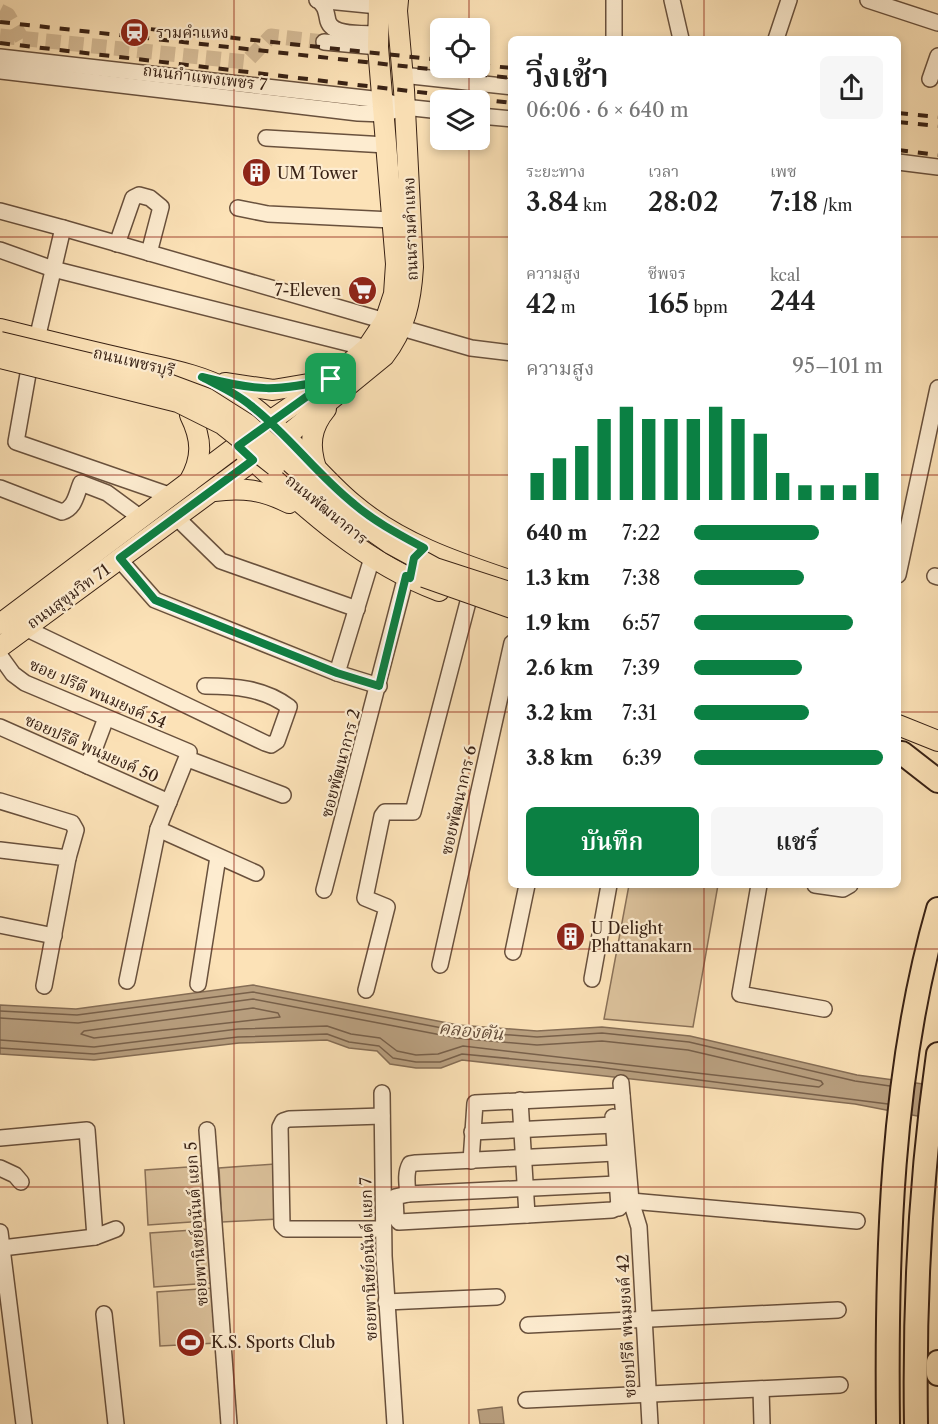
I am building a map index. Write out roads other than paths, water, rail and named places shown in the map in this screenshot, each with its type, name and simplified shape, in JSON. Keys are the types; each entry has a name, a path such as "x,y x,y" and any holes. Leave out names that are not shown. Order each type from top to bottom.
{"highway":[{"path":"901,753 938,781"},
{"path":"888,1424 887,1324 896,1159 909,1047 935,919"},
{"path":"916,1424 917,1240 925,1149 938,1054"},
{"path":"938,1362 938,1374"}],"main road":[{"name":"ถนนรามคำแหง","path":"238,446 270,421 384,356 394,325 411,296 414,267 398,0"},
{"name":"ถนนรามคำแหง","path":"379,3 378,40 396,264 394,325"},
{"name":"ถนนรามคำแหง","path":"253,460 285,437 336,385 377,336 394,325"},
{"name":"ถนนเพชรบุรี","path":"0,329 202,377 249,403 285,437"},
{"path":"0,350 37,339"},
{"name":"ถนนเพชรบุรี","path":"0,342 153,387"},
{"path":"0,350 54,380"},
{"name":"ถนนเพชรบุรี","path":"0,358 153,387"},
{"path":"0,367 190,415 209,425 253,460"},
{"path":"202,377 238,386 273,390 336,385"},
{"path":"316,470 310,450 315,426 336,385"},
{"name":"ถนนพัฒนาการ","path":"153,387 206,398 247,424 351,516 391,544 435,568 508,592"},
{"name":"ถนนพัฒนาการ","path":"153,387 222,424 342,524 381,552 430,580 508,607"},
{"path":"188,484 196,469 201,447 198,432 190,415"},
{"name":"ถนนพัฒนาการ","path":"285,437 316,470 363,511 442,558 508,580"},
{"name":"ถนนสุขุมวิท 71","path":"0,624 238,446"},
{"name":"ถนนพัฒนาการ","path":"253,460 315,517 372,558 408,577 508,617"},
{"name":"ถนนสุขุมวิท 71","path":"0,647 253,460"},
{"path":"211,491 234,488 263,491 315,517"},
{"path":"408,577 414,558 424,548"},
{"path":"901,715 938,729"},
{"path":"901,726 938,741"},
{"path":"901,752 938,767"}],"street":[{"path":"317,0 340,3 379,3"},
{"path":"317,0 328,16 329,25 336,31 378,40"},
{"path":"614,0 614,36"},
{"path":"672,0 680,36"},
{"path":"777,36 789,0"},
{"path":"868,0 938,23"},
{"path":"328,16 332,7 340,3"},
{"path":"324,42 378,40"},
{"path":"930,79 938,56"},
{"name":"ถนนกำแพงเพชร 7","path":"0,57 383,107"},
{"name":"ถนนกำแพงเพชร 7","path":"0,71 430,110"},
{"path":"402,75 508,87"},
{"path":"490,117 508,119"},
{"path":"266,138 386,144"},
{"path":"901,162 938,166"},
{"path":"117,244 133,198 139,195 150,198 161,207 149,253"},
{"path":"238,208 268,214 392,220"},
{"path":"0,211 471,348 508,353"},
{"path":"37,339 63,228"},
{"path":"0,250 53,269 367,348"},
{"path":"28,374 16,442 172,496"},
{"path":"901,561 938,388"},
{"path":"0,488 62,512 69,510 81,483 79,474 42,458"},
{"path":"81,483 114,498 141,519"},
{"path":"176,517 221,561 357,609"},
{"path":"120,558 155,600 337,673 379,686"},
{"path":"337,673 372,558"},
{"name":"ซอยพัฒนาการ 2","path":"324,890 408,577"},
{"path":"366,990 387,907 365,898 382,816 385,812 413,812 468,602"},
{"path":"25,628 265,743 271,745 277,741 289,707 246,688 205,686"},
{"name":"ซอย ปรีดี พนมยงค์ 54","path":"0,656 13,674 25,683 188,756 283,795"},
{"name":"ซอยพัฒนาการ 6","path":"440,965 508,661"},
{"path":"88,766 106,718"},
{"name":"ซอยปรีดี พนมยงค์ 50","path":"0,727 170,802"},
{"path":"127,981 158,829 188,756"},
{"path":"0,801 72,824 76,830 68,858 44,986"},
{"path":"158,829 256,873"},
{"path":"0,850 68,858"},
{"path":"198,984 218,857"},
{"path":"513,952 526,888"},
{"path":"592,979 608,888"},
{"path":"758,888 740,994 825,1009"},
{"path":"0,926 54,936"},
{"path":"471,1161 475,1103 618,1092"},
{"path":"618,1092 614,1125 615,1153 617,1184 625,1205"},
{"path":"618,1092 625,1205"},
{"name":"ซอยพานิชย์อนันต์ แยก 7","path":"382,1093 383,1229 395,1424"},
{"path":"520,1100 527,1215"},
{"path":"382,1116 289,1119 283,1121 280,1127 282,1225 286,1229 383,1229"},
{"path":"472,1132 614,1125"},
{"path":"0,1138 87,1130 95,1237"},
{"name":"ซอยพานิชย์อนันต์ แยก 5","path":"207,1130 229,1424"},
{"path":"408,1194 407,1170 410,1164 615,1153"},
{"path":"0,1168 8,1170 21,1182"},
{"path":"617,1184 408,1194 395,1197 396,1218 399,1222 527,1215 625,1205 857,1221"},
{"name":"ซอยปรีดี พนมยงค์ 42","path":"625,1205 639,1227 650,1424"},
{"path":"2,1248 95,1237 116,1229"},
{"path":"0,1232 24,1424"},
{"path":"386,1302 497,1297"},
{"path":"528,1325 838,1310"},
{"path":"104,1314 116,1424"},
{"path":"526,1400 840,1385"},
{"path":"761,1389 762,1424"}],"water":[{"name":"คลองตัน","path":"253,985 458,1025 537,1031 602,1027 690,1036 857,1075 938,1086 938,1120 855,1104 462,1060 441,1068 416,1068 390,1064 377,1051 349,1048 327,1040 239,1043 94,1060 0,1054 0,1005 76,1009"},
{"path":"502,1407 504,1424 480,1424 478,1410"}],"tunnel":[{"path":"0,11 8,15 22,39"},
{"path":"0,36 246,62 271,36 324,42"}],"railway":[{"path":"0,22 508,78"},
{"path":"131,27 430,59"},
{"path":"0,43 508,103"},
{"path":"490,66 508,68"},
{"path":"901,113 938,117"},
{"path":"901,122 938,126"},
{"path":"901,150 938,155"}],"place":[{"name":"รามคำแหง","path":"135,32"},
{"name":"UM Tower","path":"256,173"},
{"name":"7-Eleven","path":"362,290"},
{"name":"U Delight Phattanakarn","path":"570,937"},
{"name":"K.S. Sports Club","path":"190,1342"}]}
